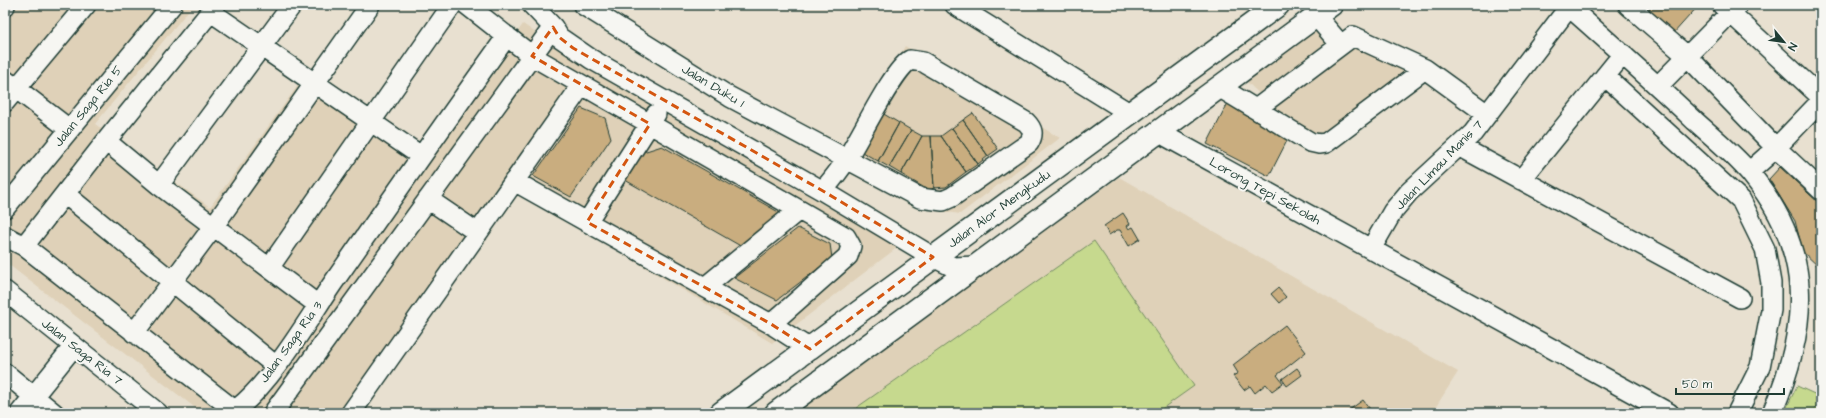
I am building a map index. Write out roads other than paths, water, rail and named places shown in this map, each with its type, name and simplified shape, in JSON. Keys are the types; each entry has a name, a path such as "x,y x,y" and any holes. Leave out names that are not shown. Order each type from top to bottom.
{"main road":[{"name":"Jalan Alor Mengkudu","path":"721,413 1278,5"},
{"path":"776,413 1324,10"}],"street":[{"path":"69,129 9,90 86,5"},
{"path":"159,185 292,5"},
{"path":"134,333 213,227 370,5"},
{"path":"269,268 452,5"},
{"path":"467,5 532,56 846,237 851,246 848,256 771,324"},
{"path":"532,5 553,26 559,37 573,48 823,191 933,257 954,267 976,266"},
{"name":"Jalan Duku 1","path":"583,5 730,97 847,160 920,198 942,201 952,197 1029,143 1032,132 1026,122 923,62 910,60 905,63 888,87 847,160"},
{"path":"956,5 1131,114"},
{"path":"1628,5 1688,57 1776,148 1821,190"},
{"name":"Jalan Saga Ria 5","path":"5,208 169,6"},
{"path":"1568,6 1658,86 1750,172 1772,204 1791,240 1800,292 1796,346 1784,386 1772,413"},
{"name":"Jalan Limau Manis 7","path":"1371,249 1393,212 1409,192 1473,133 1568,6"},
{"path":"24,246 213,8 260,47 421,156"},
{"path":"1658,86 1688,57 1730,8 1821,97"},
{"path":"1324,10 1347,41 1425,69 1487,114"},
{"path":"273,413 553,26"},
{"name":"Jalan Saga Ria 3","path":"5,236 24,246 229,406 238,408 248,400 276,366 421,156 507,36"},
{"path":"1256,109 1347,41"},
{"path":"1521,180 1622,54"},
{"path":"1219,87 1310,142 1319,144 1326,143 1425,69"},
{"path":"1605,76 1742,200 1765,250 1771,283 1771,310 1760,366 1737,413"},
{"path":"351,413 582,85"},
{"path":"587,222 665,101"},
{"path":"1750,172 1776,148 1821,101"},
{"name":"Lorong Tepi Sekolah","path":"1158,132 1669,413"},
{"path":"106,141 213,227 318,305"},
{"path":"1459,146 1740,298"},
{"path":"823,191 847,160"},
{"path":"514,181 771,324 810,349"},
{"path":"65,194 171,282 276,366"},
{"path":"428,199 478,233"},
{"path":"705,287 799,210"},
{"name":"Jalan Saga Ria 7","path":"5,291 158,413"},
{"path":"20,413 74,346"},
{"path":"5,373 54,413"}]}
